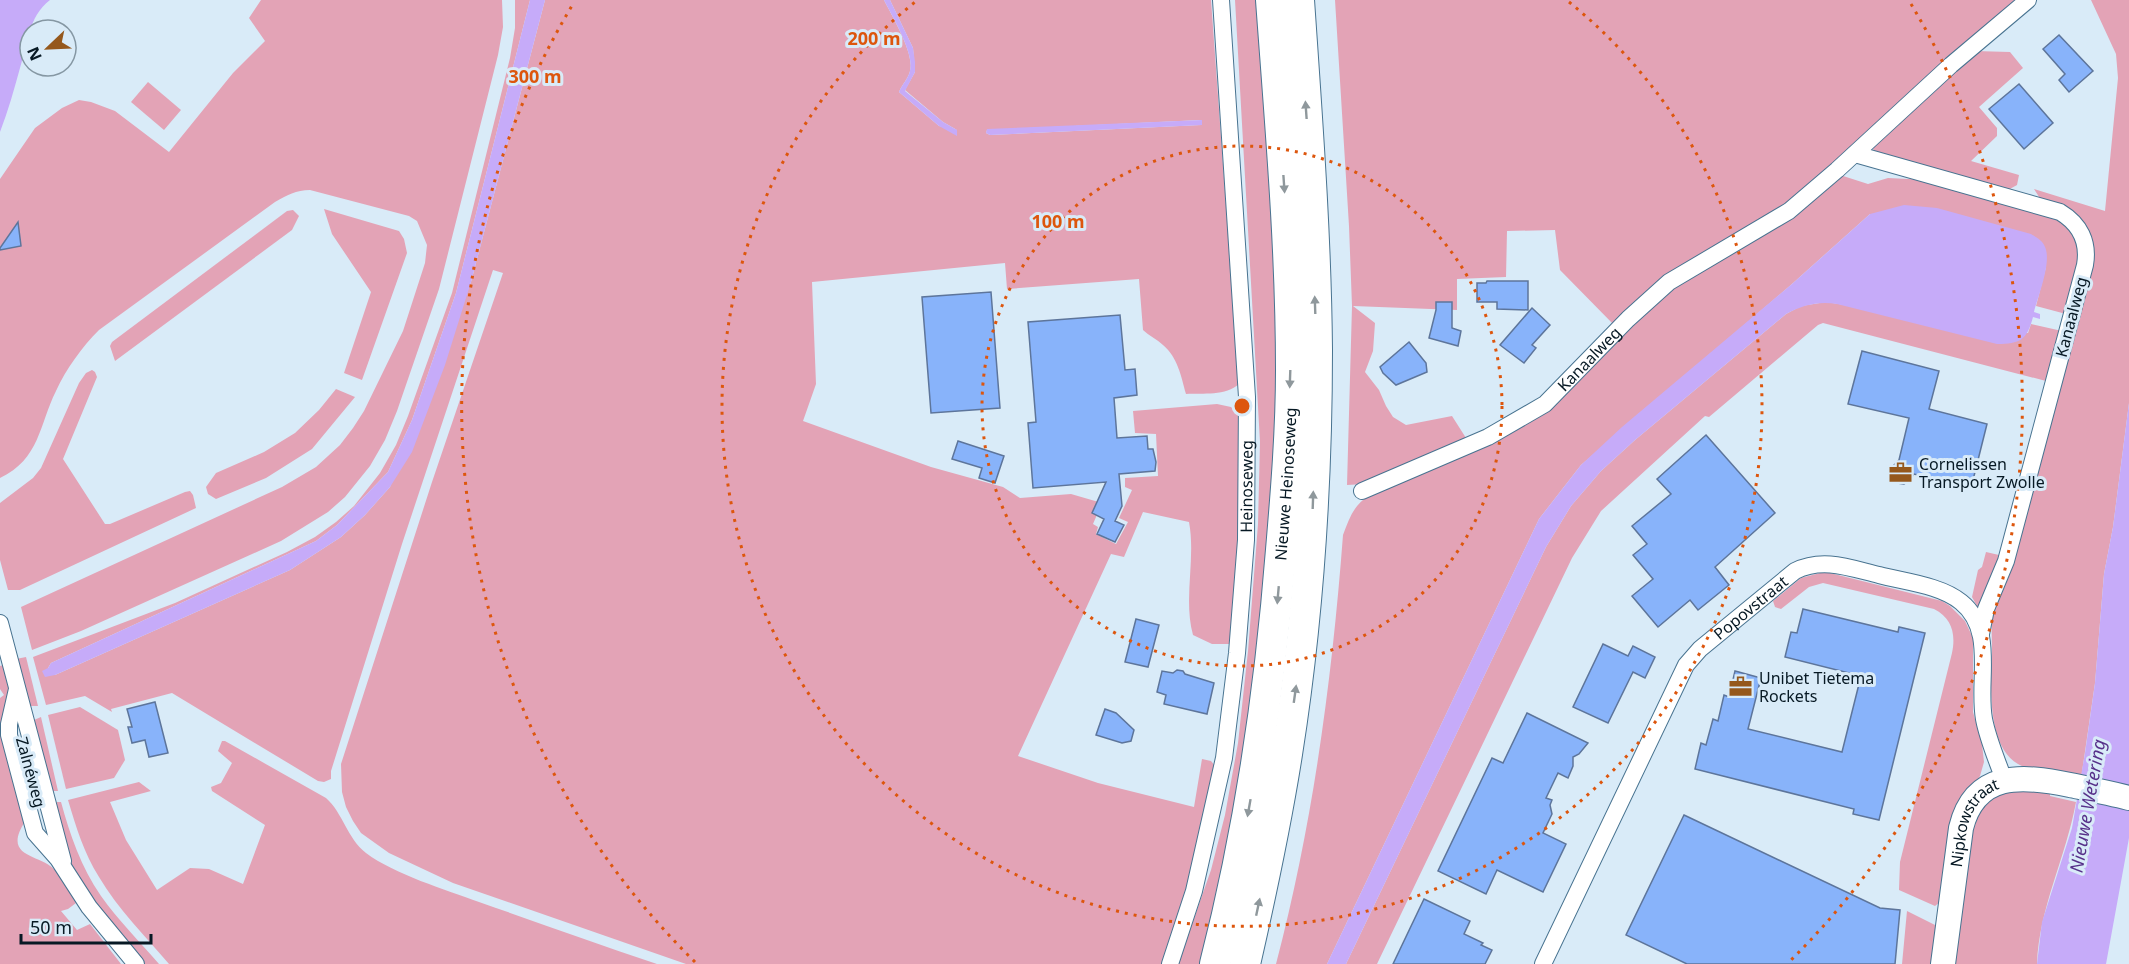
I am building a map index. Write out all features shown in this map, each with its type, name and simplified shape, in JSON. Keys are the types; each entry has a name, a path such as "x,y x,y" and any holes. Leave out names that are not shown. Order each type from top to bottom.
{"highway":[{"name":"Nieuwe Heinoseweg","path":"1215,964 1239,865 1259,750 1275,627 1285,502 1291,371 1287,234 1271,0"},
{"name":"Nieuwe Heinoseweg","path":"1245,964 1270,853 1287,752 1300,658 1312,510 1317,349 1312,203 1299,0"}],"street":[{"name":"Heinoseweg","path":"1170,964 1194,891 1224,758 1237,653 1246,540 1247,398 1221,0"},
{"name":"Kanaalweg","path":"1362,491 1488,437 1545,404 1634,313 1669,282 1789,211 1855,154 1927,86 2028,0"},
{"name":"Kanaalweg","path":"1855,154 2060,212 2075,223 2084,238 2087,256 2085,265 2006,561 1986,609 1980,634"},
{"name":"Popovstraat","path":"1543,964 1686,665 1700,648 1795,571 1805,566 1831,563 1940,591 1961,602 1970,611 1980,634 1983,649 1984,721 2004,780"},
{"name":"Zalnéweg","path":"0,623 59,852 73,884"},
{"name":"Zalnéweg","path":"17,689 9,724 9,735 35,833 58,859 89,907 136,964"},
{"name":"Nipkowstraat","path":"1942,964 1960,828 1964,815 1979,793 2004,780 2027,778 2129,798"}],"shaded area":[{"path":"261,0 502,0 503,27 498,55 439,289 397,411 385,440 370,466 345,497 328,512 281,541 81,631 32,650 21,607 282,487 316,467 340,445 364,411 403,331 425,263 427,245 417,221 409,216 310,190 292,193 275,202 99,330 81,351 56,391 31,451 13,470 0,478 0,179 35,128 62,108 79,100 115,111 169,152 233,73 265,41 249,18"},
{"path":"515,0 530,0 456,293 412,420 388,472 337,525 316,541 51,663 48,668 55,675 290,570 341,537 390,487 471,282 545,0 884,0 902,35 911,64 899,92 939,126 957,130 943,122 905,90 915,72 913,48 890,0 1211,0 1239,384 1221,392 1186,394 1178,368 1168,350 1143,330 1139,279 1007,289 1005,263 812,282 816,384 803,421 931,467 1003,487 1020,498 1071,494 1102,503 1093,524 1098,527 1096,534 1116,544 1128,522 1119,518 1132,490 1125,487 1125,478 1158,476 1156,434 1135,433 1133,411 1217,404 1231,407 1241,416 1241,509 1230,644 1212,644 1193,635 1189,607 1191,536 1189,522 1143,512 1124,557 1111,554 1018,756 1098,783 1194,807 1202,759 1211,761 1216,767 1190,884 1163,964 686,964 453,883 389,853 361,833 346,807 342,792 341,764 432,482 503,273 493,270 402,544 331,771 331,779 324,782 318,781 172,693 111,709 112,712 85,696 46,705 33,657 175,603 287,552 315,537 336,522 354,506 380,473 396,445 408,416 452,293 510,58 515,28","holes":["1201,120 1201,125 990,135 986,133 987,130"]},
{"path":"1235,0 1262,0 1279,377 1263,649 1207,964 1178,964 1211,870 1225,815 1238,743 1258,524 1260,442"},
{"path":"1335,0 2020,0 1824,178 1615,326 1560,270 1555,230 1507,231 1506,277 1457,279 1457,310 1353,306 1375,323 1373,351 1365,372 1379,390 1393,417 1406,425 1452,416 1466,438 1364,484 1347,485 1352,306"},
{"path":"2091,0 2129,0 2129,403 2113,527 2104,574 2095,683 2081,779 2024,767 2008,755 2000,743 1995,729 1991,696 1992,610 2093,246 2041,200 2034,189 2105,211 2118,78 2116,54"},
{"path":"1975,51 2010,52 2023,68 1979,107 1997,128 1997,136 1971,161 2019,175 2017,185 2008,190 1874,151 1873,148"},
{"path":"148,82 181,110 164,130 131,102"},
{"path":"1840,175 1868,184 1888,178 1929,180 2058,218 2075,233 2080,256 2066,314 2036,306 2046,267 1870,214 1581,465 1539,519 1327,964 1276,964 1311,805 1327,697 1343,535 1356,508 1369,496 1566,391 1594,366 1673,283"},
{"path":"324,209 399,231 404,239 407,253 362,380 344,373 371,292 332,234"},
{"path":"293,210 299,216 292,230 115,361 110,346 112,342 287,211"},
{"path":"1826,302 2028,333 2031,324 2062,331 2003,557 1978,608 1972,597 1978,570 1982,567 1986,552 1999,555 2046,381 1823,323 1818,325 1709,417 1705,416 1601,511 1572,558 1377,964 1346,964 1546,547 1571,506 1601,471 1635,440 1786,314 1801,306"},
{"path":"92,370 97,377 63,459 105,524 110,524 190,491 196,508 20,590 8,590 0,560 0,503 33,478 41,468 79,383 86,373"},
{"path":"336,389 355,397 312,449 266,478 216,499 208,494 206,487 216,473 264,452 295,433 319,410"},
{"path":"1830,573 1942,601 1965,621 1973,638 1973,712 1982,744 1984,762 1980,776 1974,785 1940,902 1935,906 1899,890 1900,862 1952,653 1951,627 1945,617 1934,609 1823,583 1809,587 1781,609 1775,607 1773,601 1801,578"},
{"path":"26,657 38,706 30,706 16,659"},
{"path":"3,665 11,700 26,820 19,833 20,849 56,871 76,903 61,911 77,930 90,924 121,964 0,964 0,698 4,695 0,689 0,666"},
{"path":"80,707 118,730 125,760 114,778 66,789 48,715"},
{"path":"41,717 58,791 51,791 33,725 34,720"},
{"path":"222,741 326,798 360,847 391,868 436,887 657,964 169,964 106,889 85,849 68,800 139,782 151,791 110,802 126,840 157,890 190,868 209,869 243,884 265,825 212,791 211,787 221,783 232,763 218,751"},
{"path":"2015,790 2050,790 2050,796 2076,802 2043,923 2037,964 1951,964 1973,821 1982,809 1998,795"},
{"path":"61,802 77,850 94,885 115,914 159,964 144,964 103,917 70,862 55,805"},
{"path":"1907,911 1937,926 1933,964 1902,964"}],"water":[{"path":"0,0 50,0 35,18 18,18 18,76 0,132"},
{"path":"530,0 545,0 471,282 445,365 412,452 390,487 341,537 290,570 55,675 45,677 42,671 51,663 316,541 337,525 388,472 412,420 456,293"},
{"path":"884,0 890,0 913,48 915,72 905,91 943,122 957,130 957,136 939,126 899,92 911,64 902,35"},
{"path":"1202,120 1202,125 990,135 986,133 987,129"},
{"path":"1904,205 1937,208 2031,234 2039,239 2047,253 2044,279 2034,312 2040,314 2040,319 2033,317 2025,336 2017,342 1997,344 1837,304 1817,303 1805,306 1786,314 1635,440 1601,471 1571,506 1546,547 1346,964 1327,964 1539,519 1581,465 1622,427 1792,284 1870,214"},
{"name":"Nieuwe Wetering","path":"2129,403 2129,838 2106,964 2037,964 2042,922 2072,828 2085,753 2095,683 2104,574 2113,527"}],"building":[{"path":"2059,35 2093,71 2069,92 2059,80 2065,74 2043,49"},
{"path":"2019,84 2053,123 2024,149 1989,109"},
{"path":"18,222 21,246 0,250 0,248"},
{"path":"1528,281 1528,310 1497,309 1497,302 1477,302 1477,283"},
{"path":"991,292 1000,408 931,413 922,297"},
{"path":"1436,302 1452,302 1452,328 1461,331 1458,346 1429,338"},
{"path":"1532,308 1550,325 1532,345 1536,348 1524,363 1500,345"},
{"path":"1120,315 1125,370 1135,369 1137,395 1114,398 1117,438 1147,436 1148,449 1153,449 1156,462 1155,471 1119,474 1122,506 1115,521 1124,525 1115,542 1097,534 1104,519 1092,513 1106,482 1033,488 1028,423 1036,422 1028,322"},
{"path":"1409,342 1426,363 1427,372 1396,385 1380,367"},
{"path":"1862,351 1939,371 1929,409 1987,424 1971,488 1914,474 1904,484 1889,478 1890,469 1899,460 1909,418 1848,404"},
{"path":"1706,435 1775,513 1715,567 1729,585 1698,610 1690,600 1658,627 1632,596 1653,579 1633,555 1647,544 1632,526 1671,494 1657,479"},
{"path":"958,441 1004,456 995,483 979,478 982,468 952,459"},
{"path":"1803,609 1898,632 1899,627 1925,633 1879,820 1853,814 1854,809 1695,769 1701,743 1706,745 1713,719 1718,721 1724,695 1729,697 1735,671 1761,678 1748,729 1842,752 1861,676 1785,657 1791,632 1797,633"},
{"path":"1136,619 1159,625 1148,667 1125,662"},
{"path":"1603,644 1628,656 1633,646 1655,657 1645,678 1633,672 1608,723 1573,707"},
{"path":"1177,670 1214,683 1207,714 1164,704 1166,695 1157,692 1162,671 1173,673"},
{"path":"155,702 168,753 149,757 145,740 132,743 128,727 132,727 127,709"},
{"path":"1105,709 1116,713 1134,730 1131,741 1122,743 1096,735"},
{"path":"1527,713 1588,743 1579,754 1573,757 1573,766 1568,778 1558,773 1546,798 1552,800 1550,805 1552,814 1543,833 1566,844 1543,892 1497,870 1486,894 1438,871 1492,758 1503,763"},
{"path":"1684,815 1880,908 1900,910 1895,964 1687,964 1626,935"},
{"path":"1424,899 1470,921 1464,934 1492,950 1485,964 1393,964"}],"place":[{"name":"Cornelissen Transport Zwolle","path":"1901,473"},
{"name":"Unibet Tietema Rockets","path":"1741,687"}]}
